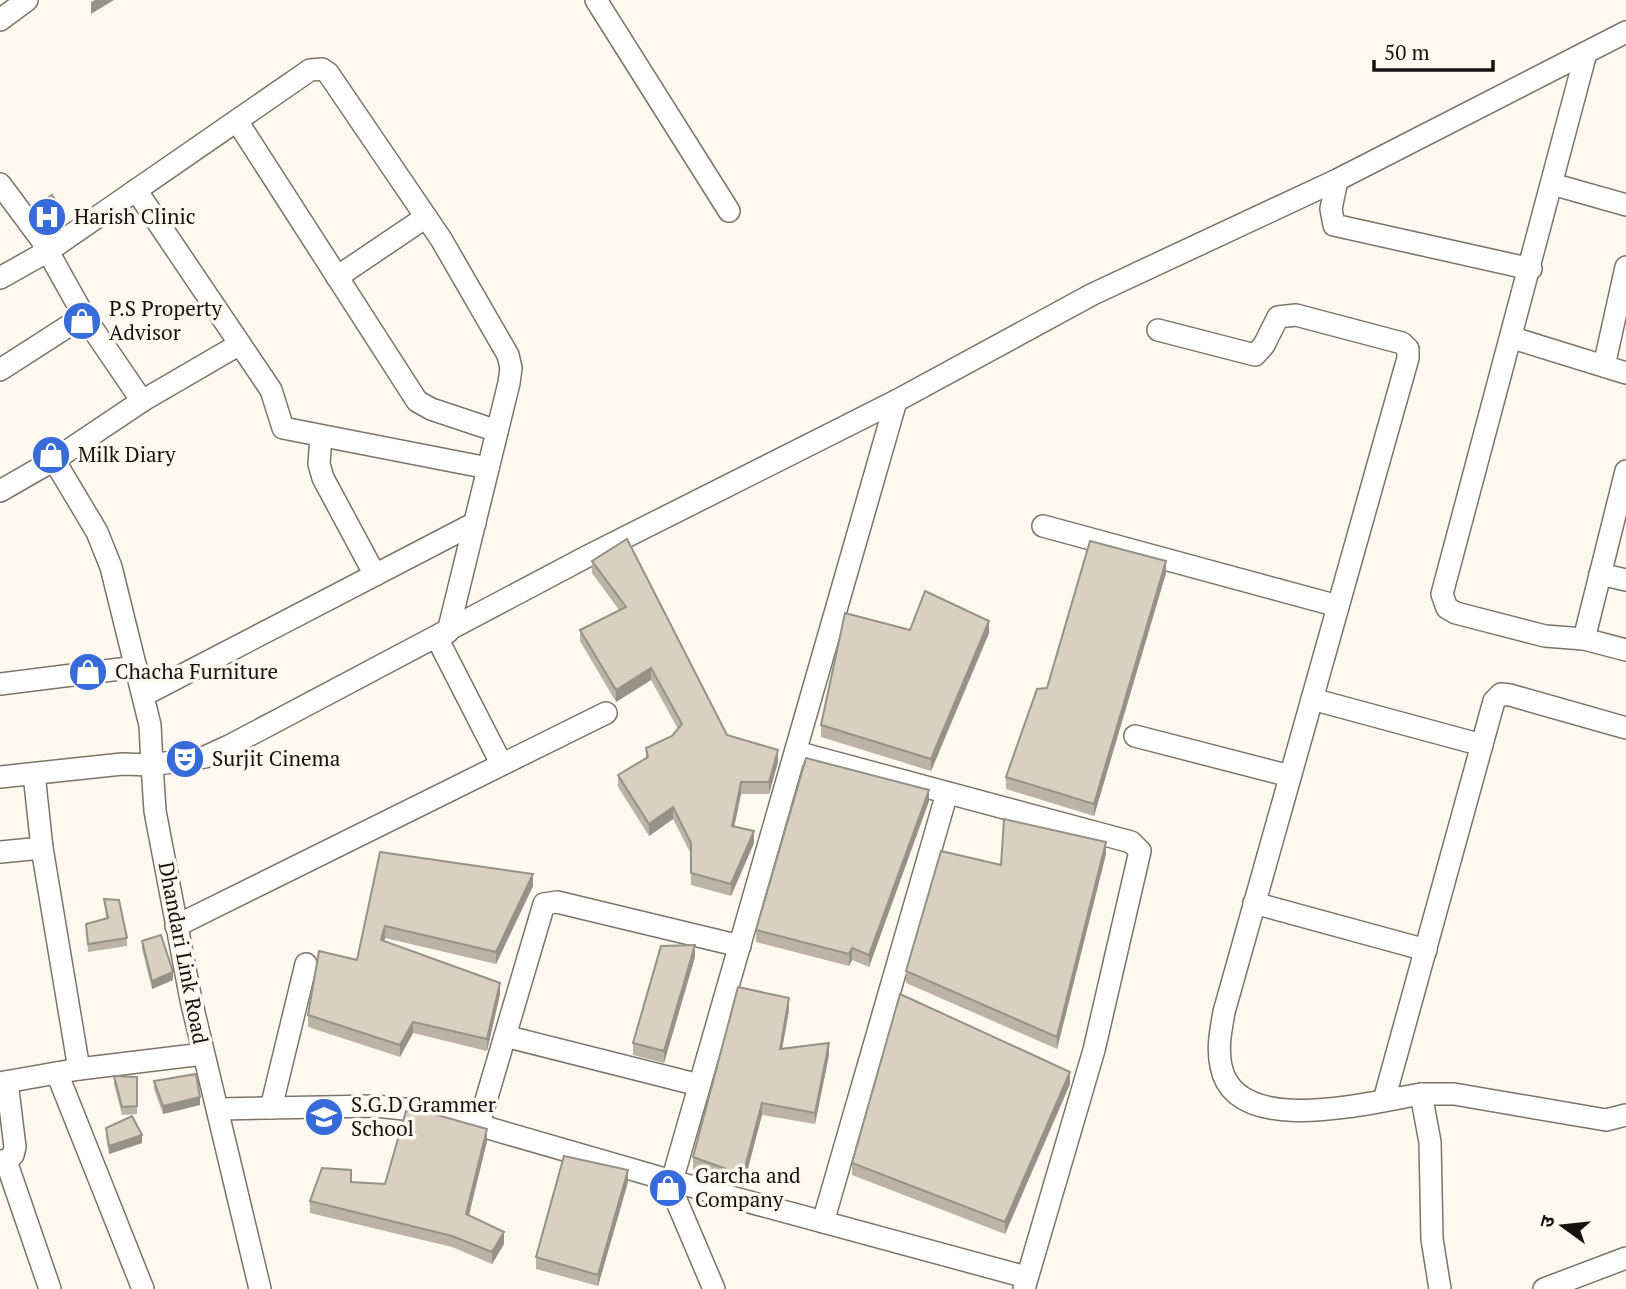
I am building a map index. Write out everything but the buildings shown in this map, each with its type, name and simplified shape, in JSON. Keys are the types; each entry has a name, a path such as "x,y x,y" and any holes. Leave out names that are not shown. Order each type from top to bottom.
{"street":[{"path":"0,20 27,0"},
{"path":"596,0 729,211"},
{"path":"0,778 122,764 152,765 205,757 442,635 586,557 896,401 1093,294 1337,180 1626,32"},
{"path":"1586,52 1513,338 1442,594 1443,601 1456,613 1545,636 1584,639 1626,650"},
{"path":"0,278 48,251 310,70 322,69 333,79 426,217 508,355 511,369 497,431 475,523 442,635 501,763"},
{"path":"237,121 417,401 431,409 497,431"},
{"path":"1337,180 1331,209 1334,225 1531,269"},
{"path":"0,184 7,206 48,251 84,316 142,401"},
{"path":"1552,184 1626,205"},
{"path":"136,190 275,398 280,425 321,436 488,468"},
{"path":"337,277 426,217"},
{"path":"1604,366 1626,267"},
{"path":"1158,330 1255,355 1264,345 1278,317 1296,315 1402,343 1408,349 1408,358 1224,1012 1219,1042 1221,1068 1230,1087 1245,1100 1275,1110 1312,1110 1421,1094 1454,1094 1606,1120 1626,1115"},
{"path":"0,370 84,316"},
{"path":"1513,338 1626,373"},
{"path":"0,491 54,460 142,401 240,344"},
{"path":"714,1289 674,1195 672,1181 896,401"},
{"path":"321,436 319,464 323,478 374,575"},
{"name":"Dhandari Link Road","path":"54,460 97,531 111,567 144,695 150,725 155,810 176,926 203,1054 219,1109 260,1289"},
{"path":"1584,639 1626,471"},
{"path":"144,695 475,523"},
{"path":"1043,526 1338,606"},
{"path":"1600,574 1626,580"},
{"path":"0,684 136,667"},
{"path":"1384,1100 1494,701 1502,694 1626,728"},
{"path":"1312,699 1482,745"},
{"path":"176,926 606,713"},
{"path":"1135,736 1290,776"},
{"path":"219,1109 409,1108 480,1124 1025,1283 1094,1050 1140,851 1131,842 796,752"},
{"path":"34,774 42,848 79,1069"},
{"path":"823,1222 947,793"},
{"path":"0,852 42,848"},
{"path":"480,1124 541,908 550,902 740,946"},
{"path":"1254,903 1426,950"},
{"path":"271,1108 306,964"},
{"path":"505,1036 699,1085"},
{"path":"50,1289 3,1161 13,1155 15,1147 3,1082 79,1069 203,1054"},
{"path":"57,1073 143,1289"},
{"path":"1421,1094 1430,1142 1432,1239 1440,1289"},
{"path":"1544,1289 1626,1258"}],"place":[{"name":"Harish Clinic","path":"47,217"},
{"name":"P.S Property Advisor","path":"82,321"},
{"name":"Milk Diary","path":"51,455"},
{"name":"Chacha Furniture","path":"88,672"},
{"name":"Surjit Cinema","path":"185,759"},
{"name":"S.G.D Grammer School","path":"324,1117"},
{"name":"Garcha and Company","path":"668,1188"}]}
